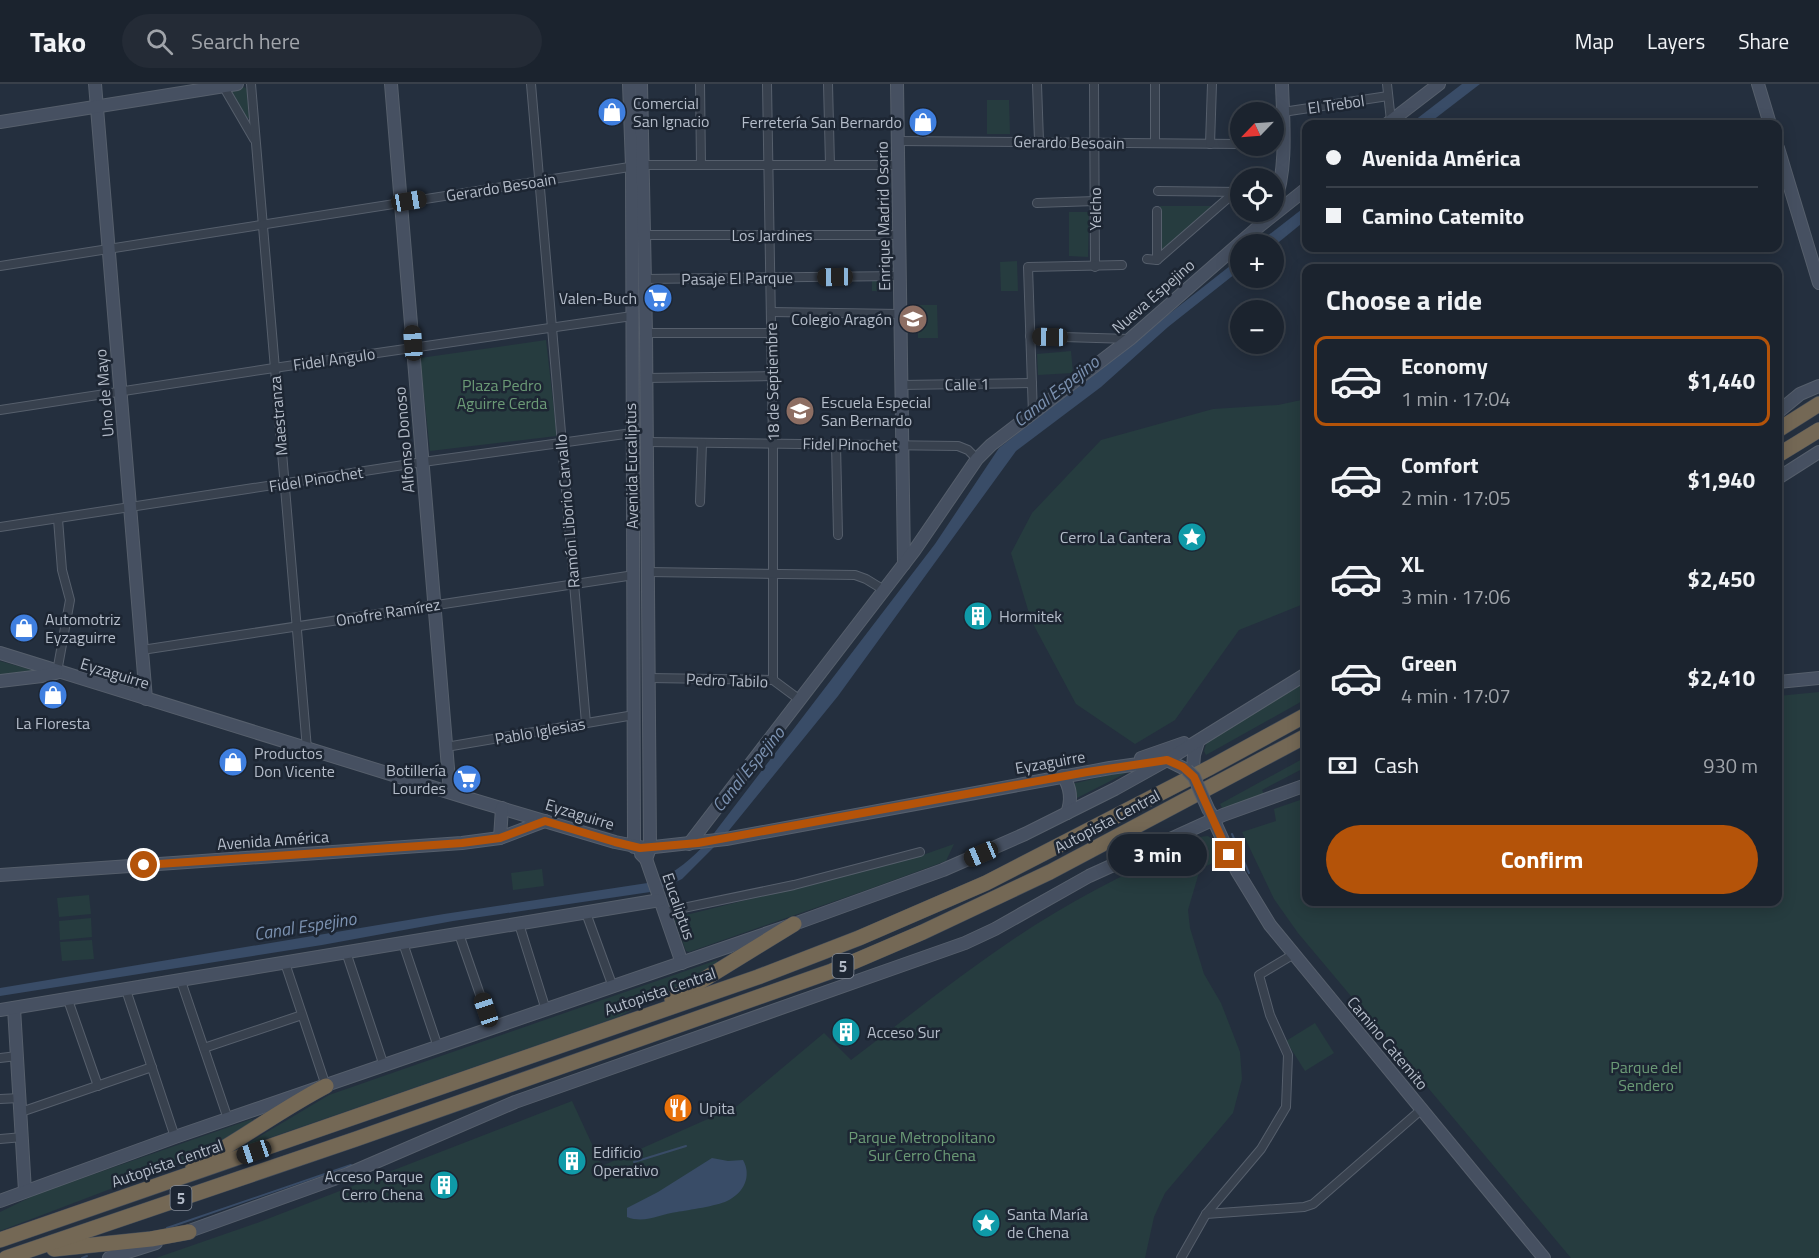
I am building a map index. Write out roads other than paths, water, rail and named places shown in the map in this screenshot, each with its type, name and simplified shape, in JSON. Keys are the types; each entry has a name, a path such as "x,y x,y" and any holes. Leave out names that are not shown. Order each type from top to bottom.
{"highway":[{"path":"1782,427 1819,404"},
{"path":"1782,453 1819,430"},
{"name":"Autopista Central","path":"0,1240 809,958 951,899 1064,843 1302,717"},
{"name":"Autopista Central","path":"6,1258 338,1145 832,971 923,932 1050,872 1302,738"},
{"path":"626,1022 690,989 794,924"},
{"path":"151,1188 217,1152 326,1086"},
{"path":"6,1258 57,1248 151,1239 189,1232"}],"main road":[{"name":"Uno de Mayo","path":"95,84 146,699"},
{"path":"0,122 237,84"},
{"name":"Alfonso Donoso","path":"391,84 450,792"},
{"name":"Avenida Eucaliptus","path":"629,84 644,235 649,678 648,854"},
{"name":"Avenida Eucaliptus","path":"634,847 632,316 641,84"},
{"name":"Enrique Madrid Osorio","path":"897,84 904,564"},
{"path":"1282,84 1283,102"},
{"path":"1393,120 1439,84"},
{"path":"1758,84 1769,120"},
{"path":"1782,161 1819,283"},
{"path":"1284,175 1288,184 1299,195"},
{"path":"1284,192 1299,195"},
{"name":"Nueva Espejino","path":"884,590 919,544 924,533 977,459 991,445 1130,339 1257,228 1299,195"},
{"path":"1257,228 1262,222"},
{"path":"1782,410 1794,406 1809,396 1817,387"},
{"path":"1782,475 1819,452"},
{"path":"903,546 924,533"},
{"path":"695,843 884,590"},
{"name":"Eyzaguirre","path":"0,653 307,749 634,847"},
{"path":"0,681 57,672"},
{"path":"3,1199 943,870 1067,813 1167,760 1302,676"},
{"path":"1782,682 1819,678"},
{"path":"1110,768 1166,750 1224,725"},
{"path":"1167,760 1191,772 1198,742"},
{"name":"Eyzaguirre","path":"648,854 695,843 1063,776 1167,760"},
{"name":"Camino Catemito","path":"1191,772 1236,871 1261,913 1544,1258"},
{"path":"1063,776 1071,795 1067,813"},
{"path":"109,1258 189,1232 348,1174 515,1102 965,943 995,929 1089,876 1211,815 1231,812 1302,786"},
{"path":"500,838 502,808"},
{"path":"1221,839 1224,824 1231,812"},
{"name":"Avenida América","path":"0,875 453,844 500,838 545,821"},
{"name":"Eucaliptus","path":"634,847 648,854 650,873 682,963"},
{"path":"0,867 0,875"},
{"path":"0,1010 661,902"},
{"path":"14,1008 25,1191"}],"street":[{"name":"Maestranza","path":"251,84 307,749"},
{"name":"Ramón Liborio Carvallo","path":"531,84 586,723"},
{"path":"700,84 701,165"},
{"name":"18 de Septiembre","path":"768,84 773,443 773,680"},
{"path":"828,84 830,165"},
{"path":"1037,84 1039,141"},
{"name":"Yelcho","path":"1094,84 1095,267"},
{"path":"1155,84 1155,143"},
{"path":"1210,144 1212,84"},
{"path":"1387,84 1389,120"},
{"path":"222,85 255,142"},
{"name":"El Trebol","path":"1284,112 1388,96"},
{"name":"Gerardo Besoain","path":"898,141 1230,144"},
{"name":"Gerardo Besoain","path":"0,266 637,166 898,165"},
{"path":"1158,191 1230,192"},
{"path":"1147,259 1157,260 1230,199"},
{"path":"1037,204 1095,201"},
{"path":"1157,211 1157,260"},
{"name":"Los Jardines","path":"644,235 899,235"},
{"path":"1033,415 1028,267 1122,266"},
{"name":"Pasaje El Parque","path":"645,279 900,276"},
{"path":"771,312 900,314"},
{"name":"Fidel Angulo","path":"0,410 632,316"},
{"path":"646,333 771,333"},
{"path":"1030,336 1130,339"},
{"path":"646,378 772,376"},
{"name":"Calle 1","path":"901,385 1032,383"},
{"name":"Fidel Pinochet","path":"0,527 423,462 632,433"},
{"name":"Fidel Pinochet","path":"647,442 958,446 968,450 977,459"},
{"path":"700,502 702,443"},
{"path":"836,444 838,535"},
{"path":"57,672 70,600 62,570 58,519"},
{"path":"648,572 855,575 884,590"},
{"name":"Onofre Ramírez","path":"142,650 634,575"},
{"name":"Pedro Tabilo","path":"649,678 773,680 800,700"},
{"name":"Pablo Iglesias","path":"446,747 634,715"},
{"path":"661,902 794,885 920,852"},
{"path":"586,913 613,987"},
{"path":"519,924 546,1010"},
{"path":"459,934 492,1029"},
{"path":"403,943 438,1047"},
{"path":"346,952 384,1066"},
{"path":"1181,1258 1206,1214 1261,1149 1286,1107 1288,1055 1270,1016 1259,975 1294,954"},
{"path":"285,963 326,1086"},
{"path":"181,981 228,1119"},
{"path":"126,990 175,1137"},
{"path":"68,1000 98,1086"},
{"path":"204,1048 303,1015"},
{"path":"0,1058 17,1056"},
{"path":"21,1112 152,1067"},
{"path":"0,1099 20,1098"},
{"path":"1206,1214 1304,1207 1313,1204 1422,1109"},
{"path":"0,1139 23,1137"}],"water":[{"path":"1462,84 1480,84 1433,120 1415,120"},
{"path":"1302,209 1302,223 1284,238 1284,234 1270,234"},
{"path":"1230,266 1230,278 1168,327 1101,387 1016,451 838,696 722,839 682,879 657,891 453,921 322,945 0,996 0,988 444,914 654,882 669,874 690,859 708,841 935,544 999,448"},
{"path":"712,1158 728,1161 743,1160 747,1172 745,1184 733,1198 717,1205 646,1219 627,1217 627,1208 658,1192"}],"waterway":[{"path":"1232,834 1249,873"},
{"path":"634,1162 686,1146"},
{"path":"167,1228 351,1165"},
{"path":"82,1258 87,1256"}],"place":[{"name":"Comercial San Ignacio","path":"612,112"},
{"name":"Ferretería San Bernardo","path":"923,122"},
{"name":"Valen-Buch","path":"658,298"},
{"name":"Colegio Aragón","path":"913,319"},
{"name":"Escuela Especial San Bernardo","path":"800,411"},
{"name":"Cerro La Cantera","path":"1192,537"},
{"name":"Hormitek","path":"978,616"},
{"name":"Automotriz Eyzaguirre","path":"24,628"},
{"name":"La Floresta","path":"53,695"},
{"name":"Productos Don Vicente","path":"233,762"},
{"name":"Botillería Lourdes","path":"467,779"},
{"name":"Acceso Sur","path":"846,1032"},
{"name":"Upita","path":"678,1108"},
{"name":"Edificio Operativo","path":"572,1161"},
{"name":"Acceso Parque Cerro Chena","path":"444,1185"},
{"name":"Santa María de Chena","path":"986,1223"}],"park label":[{"name":"Plaza Pedro Aguirre Cerda","path":"502,394"},
{"name":"Parque del Sendero","path":"1646,1076"},
{"name":"Parque Metropolitano Sur Cerro Chena","path":"922,1146"}],"water label":[{"name":"Canal Espejino","path":"1056,391"},
{"name":"Canal Espejino","path":"748,769"},
{"name":"Canal Espejino","path":"305,926"}]}
